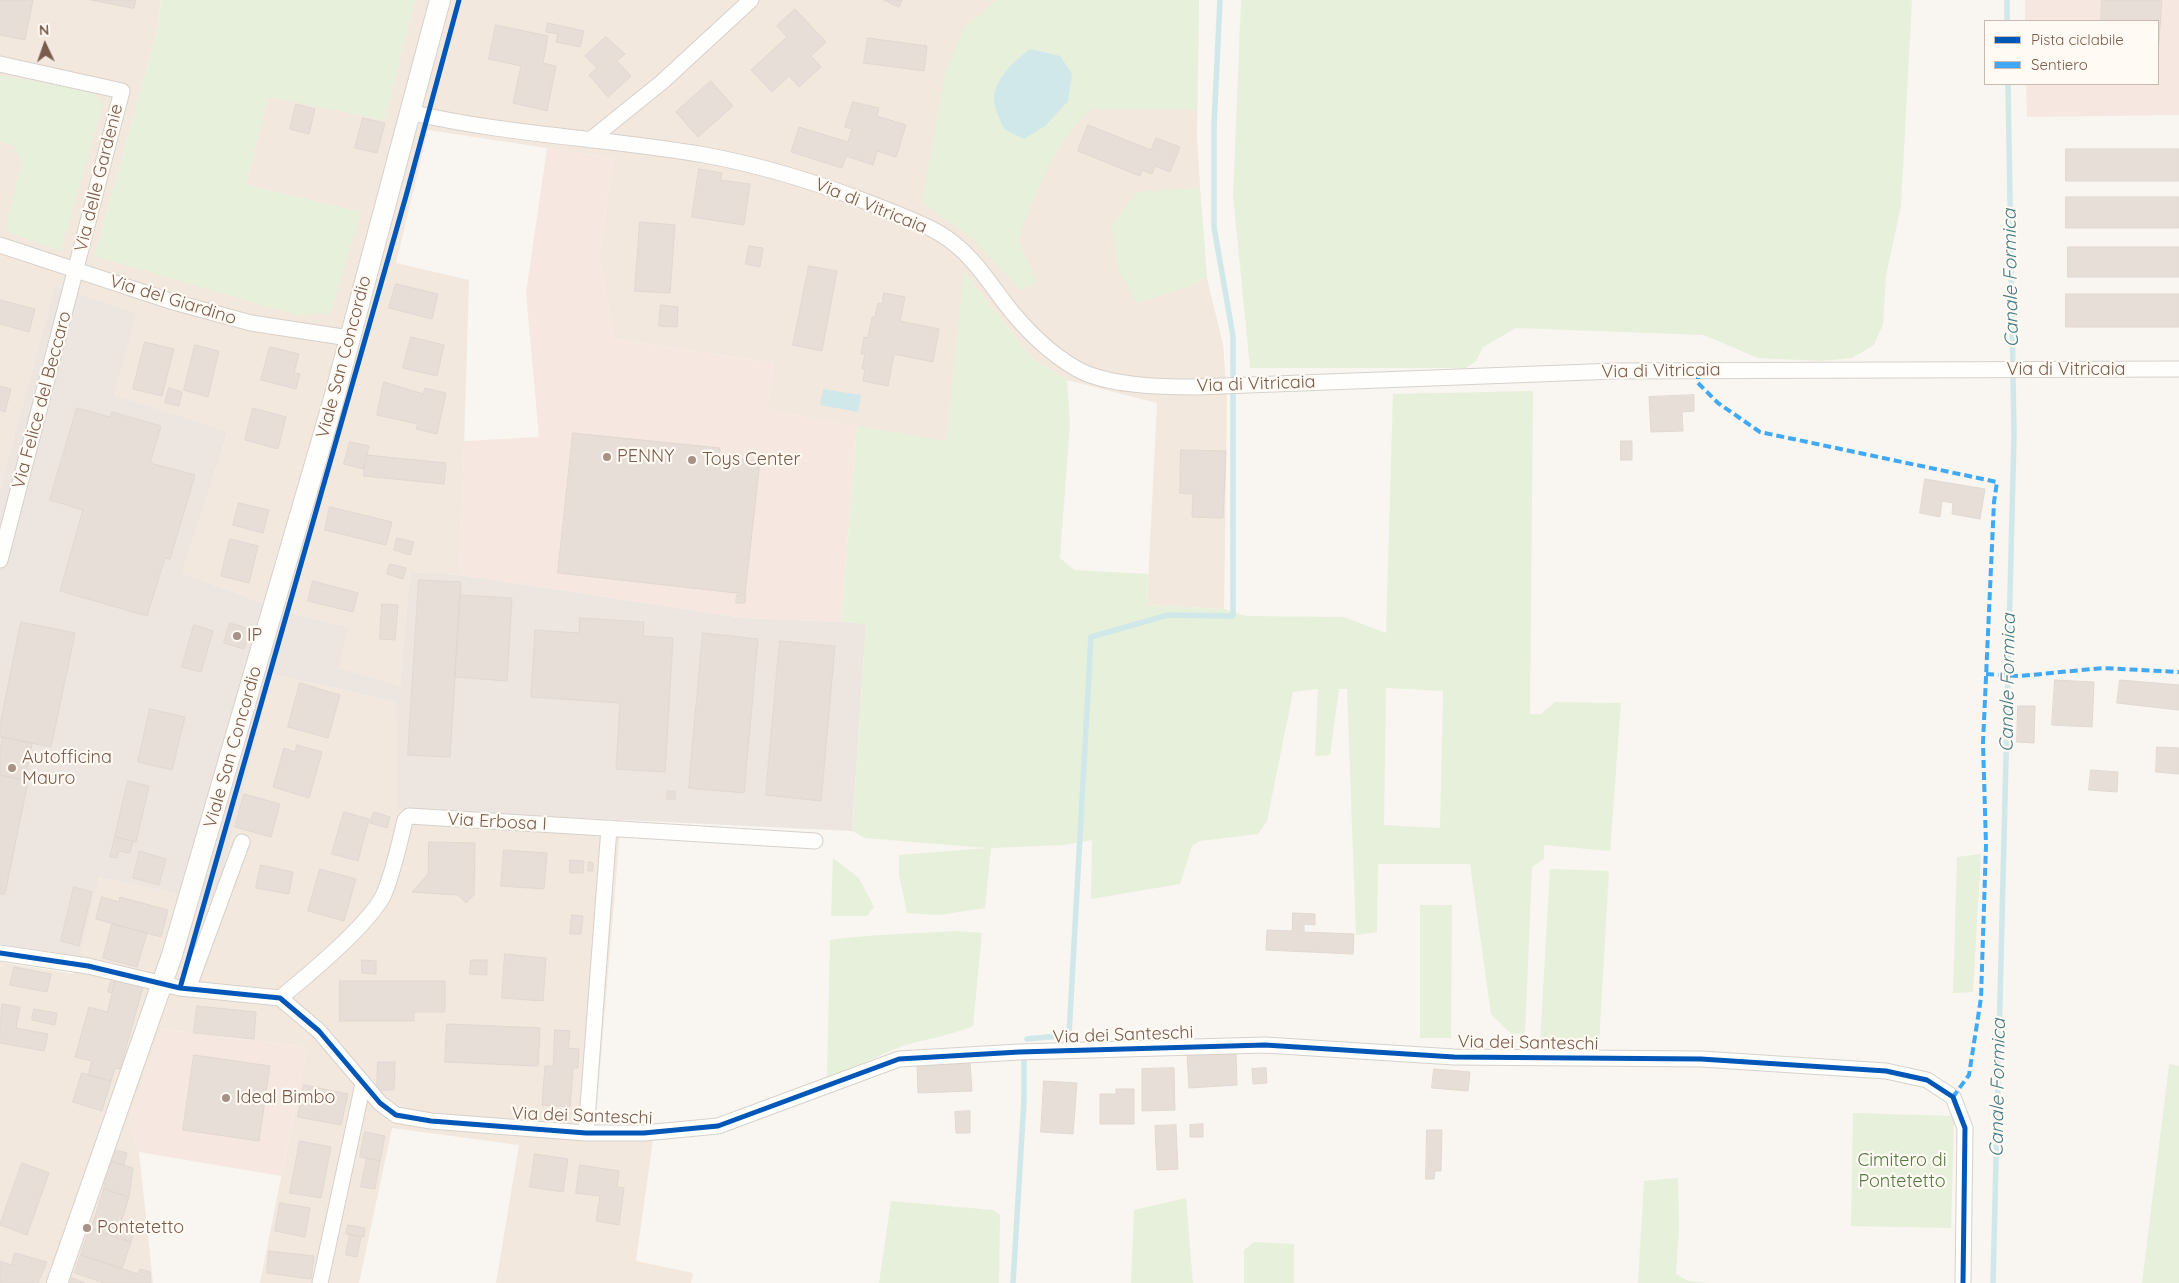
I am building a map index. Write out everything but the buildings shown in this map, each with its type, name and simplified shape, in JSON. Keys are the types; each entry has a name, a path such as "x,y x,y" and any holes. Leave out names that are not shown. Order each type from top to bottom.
{"main road":[{"name":"Viale San Concordio","path":"57,1283 163,983 300,518 440,0"}],"street":[{"path":"590,140 662,82 751,0"},
{"name":"Via delle Gardenie","path":"0,64 122,91 76,270"},
{"name":"Via di Vitricaia","path":"409,112 707,156 776,172 834,190 911,219 940,234 970,257 1011,311 1039,340 1079,370 1116,381 1153,387 1616,372 2179,369"},
{"name":"Via del Giardino","path":"0,245 170,301 251,323 350,338"},
{"name":"Via Felice del Beccaro","path":"0,560 76,270"},
{"name":"Via Erbosa I","path":"280,998 314,970 365,919 383,896 396,862 405,820 409,816 814,841"},
{"path":"586,1133 609,828"},
{"path":"188,989 242,842"},
{"path":"0,953 88,966 188,989 280,998"},
{"name":"Via dei Santeschi","path":"280,998 319,1030 380,1103 396,1115 431,1121 586,1133 644,1133 718,1126 899,1059 1020,1052 1265,1045 1454,1057 1701,1059 1886,1071 1927,1080 1953,1097 1965,1128 1963,1283"},
{"path":"320,1283 363,1084"}],"shaded area":[{"path":"0,0 161,0 158,28 95,256 360,212 246,185 268,96 385,120 415,0 1199,0 1197,136 1200,188 1207,278 1223,345 1227,396 1224,609 1147,605 1157,403 1067,380 1032,358 965,273 946,442 767,410 774,363 614,339 599,258 613,158 428,130 396,263 469,280 460,575 410,572 400,686 337,668 347,627 293,614 182,573 228,433 114,395 137,313 55,286 0,489"},
{"path":"2025,0 2179,0 2179,115 2027,117 2026,85 2159,85 2159,20 2025,20"},
{"path":"547,148 613,158 599,258 614,339 774,363 767,410 857,426 841,622 744,618 460,575 464,441 539,437 526,293"},
{"path":"55,286 137,313 114,395 228,432 182,573 293,614 348,627 338,668 400,686 410,572 460,575 744,618 866,623 852,831 397,809 396,702 273,674 215,902 99,877 79,956 0,944 0,489"},
{"path":"273,674 396,702 397,809 621,820 595,1126 655,1125 636,1261 693,1273 691,1283 496,1283 519,1145 392,1128 359,1283 260,1283 307,1047 162,1029 129,1120 139,1152 153,1283 0,1283 0,962 74,974 99,877 215,902"},
{"path":"162,1029 307,1047 281,1176 139,1152 129,1120"}],"green space":[{"path":"161,0 415,0 385,120 268,97 246,185 361,212 331,313 296,315 95,256 158,28"},
{"path":"998,0 1199,0 1197,109 1091,109 1078,122 1067,136 1047,170 1018,240 1037,281 1021,291 974,240 922,202 946,69 966,25"},
{"path":"1241,0 1912,0 1901,205 1886,276 1883,324 1874,345 1852,358 1822,361 1758,358 1704,335 1516,328 1483,347 1476,361 1466,368 1250,368 1233,196"},
{"path":"0,76 92,90 103,104 61,251 5,231 22,163 14,146 0,142"},
{"path":"1200,188 1207,278 1188,287 1137,303 1118,270 1112,225 1137,192"},
{"path":"964,272 1032,358 1067,380 1070,423 1060,558 1074,570 1148,574 1147,605 1224,609 1246,616 1344,617 1386,633 1393,394 1533,391 1530,714 1541,714 1555,702 1621,703 1610,851 1544,845 1544,859 1532,867 1525,1034 1510,1033 1491,1014 1470,864 1378,864 1377,932 1356,935 1347,689 1339,689 1330,755 1315,756 1318,689 1293,692 1267,821 1258,834 1200,841 1192,846 1180,884 1091,899 1092,840 1064,845 991,848 985,908 939,915 907,913 899,875 899,855 987,848 865,838 852,831 866,624 841,622 857,426 946,441","holes":["1386,688 1443,691 1440,828 1384,825"]},
{"path":"1981,854 1973,992 1953,993 1957,857"},
{"path":"833,858 859,878 874,907 867,916 831,916"},
{"path":"1550,869 1609,871 1599,1044 1540,1042"},
{"path":"1420,905 1452,905 1451,1038 1420,1038"},
{"path":"955,931 982,933 973,1026 905,1046 827,1076 830,940 877,935"},
{"path":"2169,1064 2179,1066 2179,1283 2142,1283"},
{"name":"Cimitero di Pontetetto","path":"1853,1113 1954,1116 1951,1228 1851,1226"},
{"path":"1678,1178 1679,1228 1676,1274 1688,1281 1709,1283 1638,1283 1644,1181"},
{"path":"1186,1198 1193,1283 1131,1283 1134,1210"},
{"path":"891,1201 993,1210 1000,1215 999,1283 879,1283"},
{"path":"1254,1242 1294,1244 1294,1283 1244,1283 1244,1250"}],"water":[{"path":"1030,49 1060,56 1072,74 1068,101 1045,126 1024,139 1004,129 995,107 994,98 999,82 1004,74"},
{"path":"823,389 861,395 858,412 820,405"}],"waterway":[{"path":"1027,1039 1069,1035 1091,637 1168,615 1233,616 1233,336 1214,227 1214,125 1220,0"},
{"name":"Canale Formica","path":"2007,0 2007,20"},
{"name":"Canale Formica","path":"1993,1283 2014,434 2008,85"},
{"path":"1013,1283 1024,1100 1024,1061"}],"marked path":[{"path":"1698,371 1698,383 1718,403 1760,432 1997,482 1994,502 1983,743 1986,845 1981,998 1969,1075 1953,1097"},
{"path":"1986,674 2020,676 2103,668 2179,672"}],"cycle path":[{"path":"180,988 406,196 459,0"},
{"path":"0,953 88,966 180,988 280,998 319,1031 380,1103 396,1115 431,1121 586,1133 644,1133 718,1126 899,1059 1019,1052 1265,1045 1454,1057 1701,1059 1886,1071 1927,1080 1953,1097 1965,1128 1963,1283"}],"place":[{"name":"PENNY","path":"607,457"},
{"name":"Toys Center","path":"692,460"},
{"name":"IP","path":"237,636"},
{"name":"Autofficina Mauro","path":"12,768"},
{"name":"Ideal Bimbo","path":"226,1098"},
{"name":"Pontetetto","path":"87,1228"}]}
